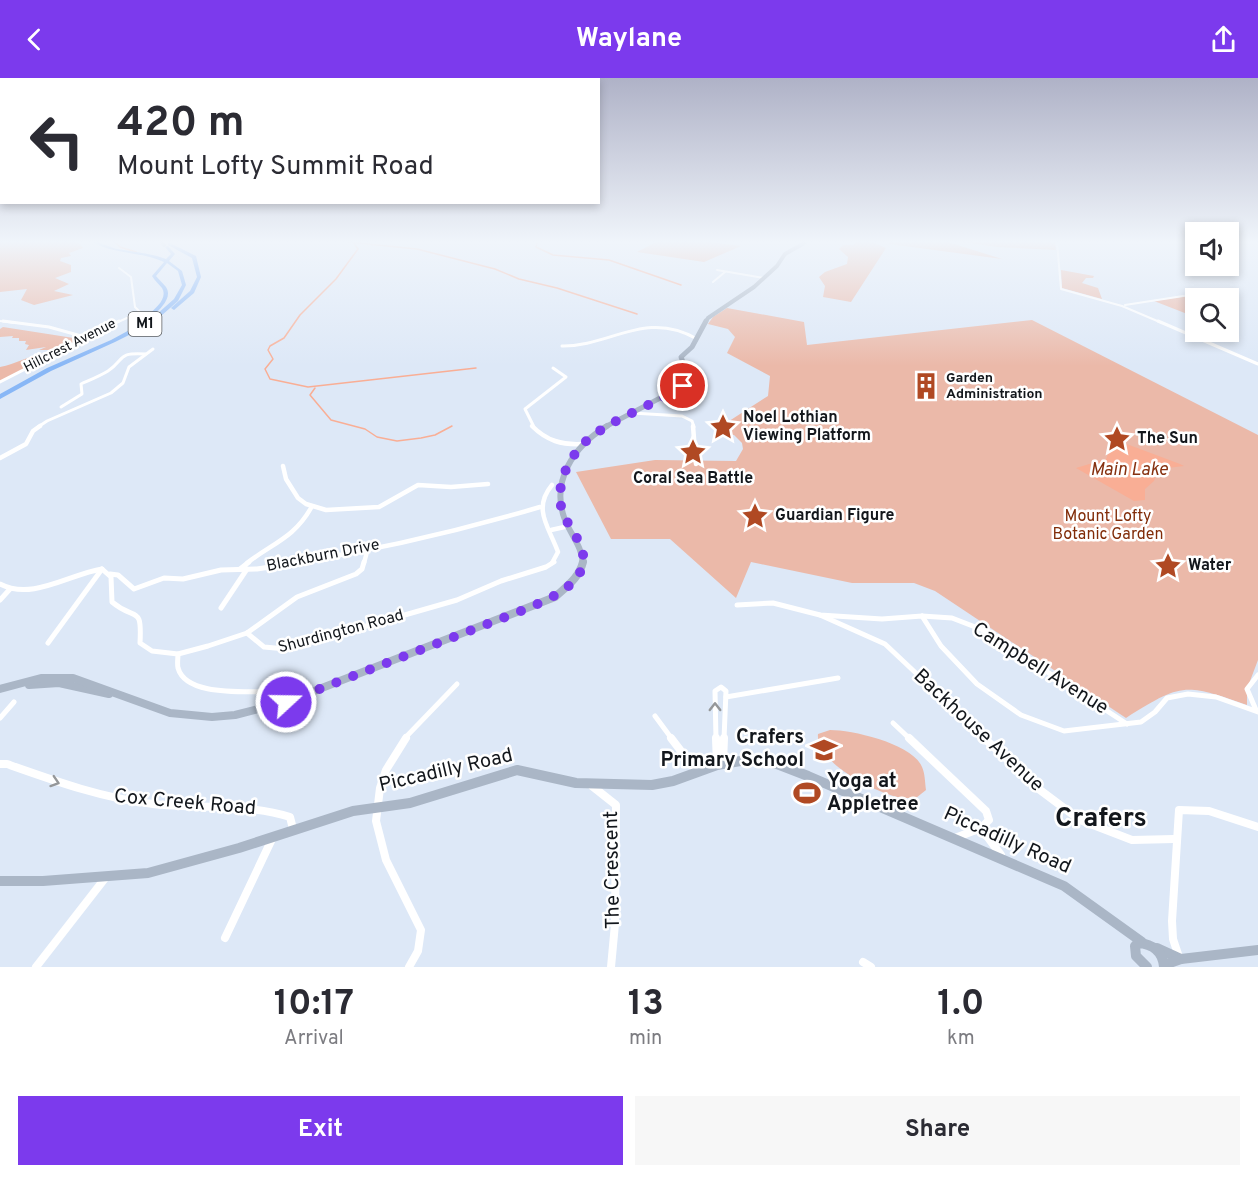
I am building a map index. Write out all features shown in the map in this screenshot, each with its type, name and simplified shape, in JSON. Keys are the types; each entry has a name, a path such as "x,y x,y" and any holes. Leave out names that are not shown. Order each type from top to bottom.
{"highway":[{"name":"M1","path":"137,326 164,302 166,292 160,283"},
{"name":"M1","path":"0,394 36,373 137,326 162,309 172,298 178,283"},
{"name":"M1","path":"0,394 141,327 166,310 183,288 183,283"},
{"path":"57,366 133,333 166,314 186,298 196,283"}],"main road":[{"path":"0,691 50,682 68,683 170,713 188,716 235,715 269,707 555,597 575,580 583,561 581,546 561,507 560,492 571,459 582,444 632,413 678,389 687,381 688,375 681,359 697,339 708,318 756,283"},
{"name":"Piccadilly Road","path":"0,881 42,881 148,873 180,866 353,811 410,803 517,771 536,773 561,781 652,785 720,764 752,759 777,764 1064,886 1121,925 1143,945"},
{"path":"1143,945 1181,959"},
{"path":"1143,945 1162,956 1164,966 1181,959 1258,950"},
{"path":"1143,945 1136,956 1147,967"}],"street":[{"name":"Hillcrest Avenue","path":"0,382 85,337 140,312 135,307 131,283"},
{"path":"1060,283 1060,288 1122,306 1258,364"},
{"path":"1122,306 1185,296"},
{"path":"0,321 49,327 85,337"},
{"path":"562,346 577,346 614,334 641,330 684,332 697,339"},
{"path":"0,458 26,444 33,431 47,421 111,393 123,383 129,367 153,349"},
{"path":"61,407 82,394 81,384 110,370 120,357 133,353 146,354"},
{"path":"553,368 566,377 565,380 528,406 525,409 526,417 530,424 554,441 562,444 582,444"},
{"path":"671,378 687,381"},
{"path":"632,413 682,416 692,421 696,464"},
{"path":"283,466 285,481 296,497 311,508 340,510 374,508 384,506 415,486 449,488 488,484"},
{"path":"540,507 543,494 552,485"},
{"name":"Shurdington Road","path":"247,633 261,647 268,650 286,650 457,600 554,562 558,552 540,507"},
{"name":"Blackburn Drive","path":"110,574 118,575 134,589 164,578 183,579 221,570 247,569 338,556 482,524 540,507"},
{"path":"240,569 256,556 294,534 303,525 311,508"},
{"path":"551,530 570,526"},
{"path":"0,584 10,589 40,587 85,571 102,569 110,574 112,602 138,615 141,620 140,643 152,651 178,654 247,633 297,597 356,574 362,569 368,548"},
{"path":"48,643 102,569"},
{"path":"221,608 247,569"},
{"path":"0,600 10,589"},
{"name":"Campbell Avenue","path":"737,605 773,603 820,615 882,619 922,616 952,618 983,630 1127,724"},
{"name":"Backhouse Avenue","path":"820,615 885,644 1040,790 1080,820 1132,840 1174,839"},
{"path":"922,616 941,646 977,684 1021,715 1064,731 1141,722 1155,712 1167,698 1188,694 1216,697 1257,711"},
{"path":"178,654 178,668 185,679 195,685 209,690 264,692 268,696 269,707"},
{"path":"1257,711 1247,689 1258,675"},
{"path":"726,697 838,678"},
{"path":"409,967 414,962 421,932 383,849 376,821 376,808 389,761 399,744 457,684"},
{"path":"721,687 726,691 726,697 720,764 715,691 721,687"},
{"path":"0,718 14,702"},
{"path":"655,716 697,772"},
{"path":"893,723 986,811 989,820 981,828 953,839"},
{"name":"Cox Creek Road","path":"0,764 7,764 81,790 153,804 271,811 290,817 294,830"},
{"name":"The Crescent","path":"590,784 616,805 615,924 611,967"},
{"path":"1181,959 1175,947 1171,929 1175,884 1174,839 1179,810 1189,807 1203,808 1232,820 1258,827"},
{"path":"981,828 1007,862"},
{"path":"225,938 273,837"},
{"path":"36,967 87,905 106,877"},
{"path":"863,962 871,967"}],"green space":[{"path":"0,283 68,283 54,291 73,295 34,305 21,300 27,289 0,292"},
{"path":"823,283 863,283 851,302 823,297"},
{"path":"1062,283 1084,283 1098,288 1102,299 1062,288"},
{"path":"1185,296 1185,313 1154,301"},
{"name":"Mount Lofty Botanic Garden","path":"727,308 804,322 807,345 1032,320 1258,435 1258,660 1247,689 1247,705 1209,693 1184,690 1160,698 1126,718 935,591 914,583 852,583 751,562 736,598 670,539 611,539 576,472 655,460 736,461 743,449 742,443 734,435 722,433 723,425 768,396 770,376 727,353 735,337 728,329 708,324 713,317"},
{"path":"3,327 80,339 52,352 49,352 52,350 39,350 46,347 26,350 29,345 25,344 26,341 19,341 19,338 12,338 13,336 0,337 0,329"},
{"path":"45,353 52,354 0,382 0,367"},
{"path":"830,730 881,740 907,752 922,767 926,790 916,798 897,797 874,789 847,774 826,755 820,744 818,734"}],"water":[{"name":"Main Lake","path":"1108,437 1184,466 1159,469 1154,481 1145,489 1145,500 1134,501 1076,468 1106,459 1111,447"}],"waterway":[{"path":"332,283 300,315 284,338 270,346 268,350 273,359 265,369 270,379 308,387 476,368"},
{"path":"538,283 637,314"},
{"path":"677,283 681,285"},
{"path":"315,388 310,395 331,420 365,429 377,437 397,441 421,438 435,435 452,426"}],"place":[{"name":"Garden Administration","path":"926,386"},
{"name":"Noel Lothian Viewing Platform","path":"723,427"},
{"name":"The Sun","path":"1117,439"},
{"name":"Coral Sea Battle","path":"693,452"},
{"name":"Guardian Figure","path":"755,516"},
{"name":"Water","path":"1168,566"},
{"name":"Crafers Primary School","path":"824,750"},
{"name":"Yoga at Appletree","path":"807,793"}],"district":[{"name":"Crafers","path":"1101,819"}],"route":[{"path":"286,702 526,609 555,597 568,587 580,572 583,561 581,546 561,507 560,492 571,459 582,444 591,437 683,386"}]}
